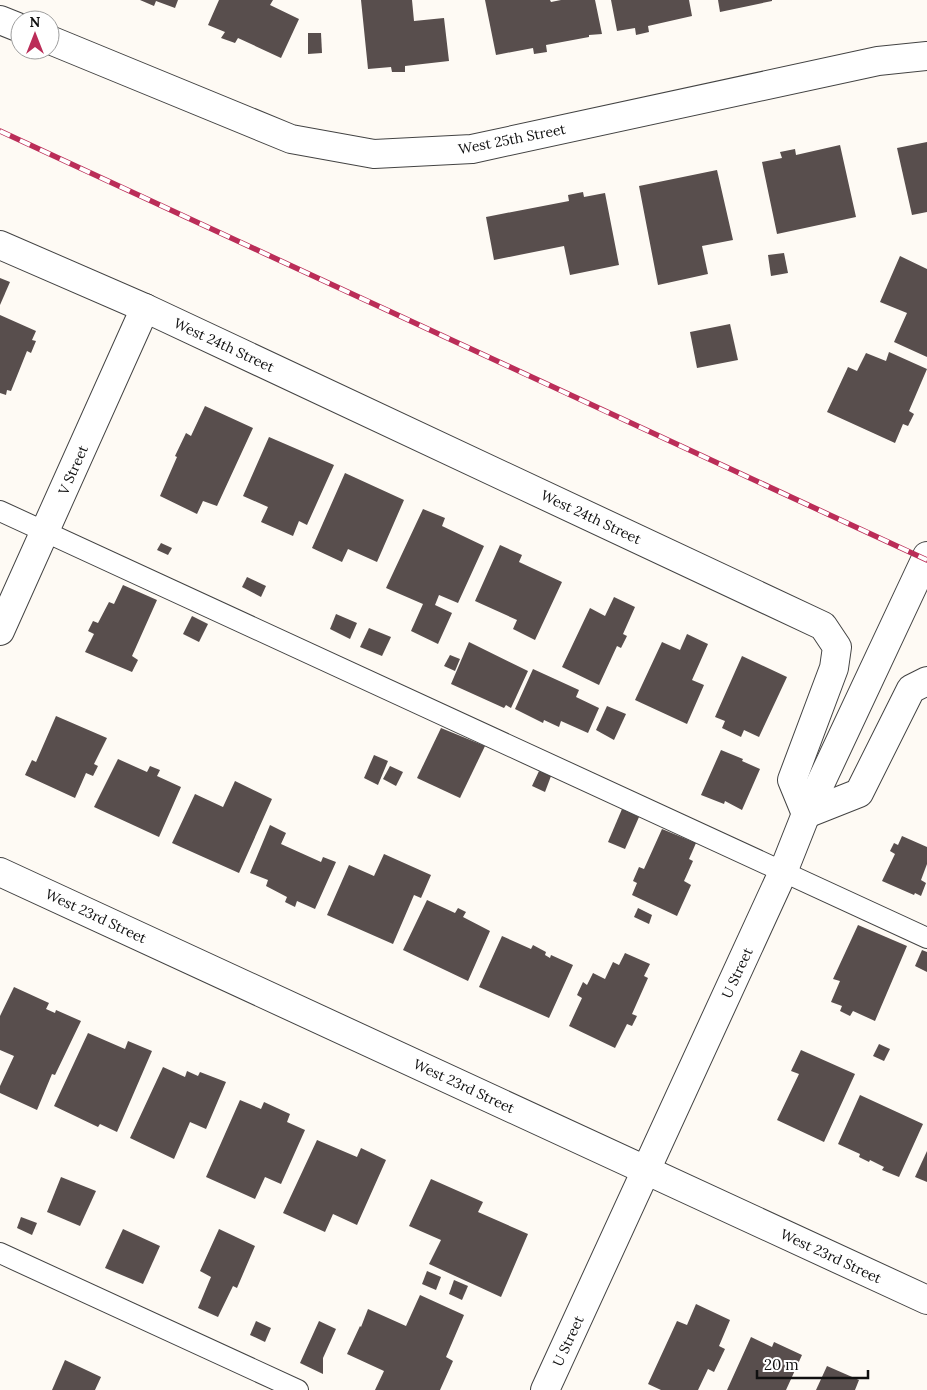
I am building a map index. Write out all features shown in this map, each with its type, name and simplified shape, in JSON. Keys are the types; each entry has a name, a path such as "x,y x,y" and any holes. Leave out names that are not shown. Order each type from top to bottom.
{"street":[{"name":"West 25th Street","path":"60,44 291,139 374,154 472,149 878,61 927,56"},
{"name":"West 24th Street","path":"0,244 145,308 823,626 837,647 834,668 792,780 806,814"},
{"name":"V Street","path":"0,631 145,308"},
{"name":"U Street","path":"546,1390 783,872 806,814 927,556"},
{"path":"806,814 859,793 911,689 927,682"},
{"name":"West 23rd Street","path":"0,872 927,1300"}],"lane":[{"path":"0,511 927,938"},
{"path":"0,1253 298,1390"}],"building":[{"path":"140,0 178,0 175,8 156,1 154,6"},
{"path":"219,0 273,0 270,5 299,19 281,58 238,38 235,43 221,38 225,32 208,25"},
{"path":"361,0 412,0 414,21 444,18 449,61 405,66 405,72 392,72 391,67 368,69"},
{"path":"485,0 550,0 551,2 561,0 595,0 602,34 589,35 589,37 546,45 547,52 534,54 533,48 496,55"},
{"path":"611,0 689,0 692,16 648,26 649,32 636,35 635,28 617,31"},
{"path":"718,0 772,0 772,1 720,12"},
{"path":"308,33 321,33 322,53 308,54"},
{"path":"927,142 927,212 912,215 897,148"},
{"path":"840,145 856,217 777,234 762,162 782,158 780,152 795,149 796,155"},
{"path":"717,170 733,240 702,246 708,274 658,285 639,186"},
{"path":"583,192 584,197 605,193 619,265 570,275 564,246 494,260 486,217 569,201 568,195"},
{"path":"784,253 788,273 771,276 768,255"},
{"path":"900,256 927,269 927,357 894,342 907,313 880,302"},
{"path":"0,278 10,282 0,305"},
{"path":"0,315 36,331 32,340 36,341 31,353 27,351 11,391 7,390 6,395 0,393"},
{"path":"730,324 738,360 697,368 690,332"},
{"path":"889,352 927,369 909,411 914,414 908,426 903,424 895,443 827,412 848,367 857,371 866,353 886,361"},
{"path":"205,406 253,428 217,506 203,501 197,514 160,496 186,433 191,436"},
{"path":"269,437 334,465 307,525 299,521 293,536 261,522 268,507 243,496"},
{"path":"345,473 404,500 377,562 348,549 342,562 312,548"},
{"path":"423,509 445,518 442,526 484,546 458,603 439,595 435,605 452,613 438,644 411,631 423,604 386,588"},
{"path":"161,543 172,548 168,555 157,550"},
{"path":"500,545 522,555 519,562 562,582 535,640 513,629 517,620 475,601"},
{"path":"247,577 266,586 261,597 242,587"},
{"path":"123,585 157,600 132,656 138,660 132,672 85,652 94,634 88,631 93,621 98,623 109,602 114,604"},
{"path":"614,597 635,607 623,634 627,636 621,648 617,646 599,685 562,667 590,608 605,616"},
{"path":"336,614 357,623 350,639 330,629"},
{"path":"192,616 208,624 199,642 183,634"},
{"path":"369,628 391,637 382,656 360,647"},
{"path":"687,634 708,644 692,680 704,685 687,724 635,700 662,642 680,650"},
{"path":"469,642 528,671 511,708 506,705 504,708 451,684"},
{"path":"450,655 460,659 455,671 444,666"},
{"path":"742,656 787,677 759,737 744,730 741,737 722,728 725,721 715,717"},
{"path":"533,669 579,690 576,697 599,708 588,733 561,721 559,727 544,720 543,723 515,709"},
{"path":"607,706 626,714 614,740 596,730"},
{"path":"56,716 107,738 94,764 98,766 93,776 86,773 75,798 25,775 32,760 36,762"},
{"path":"441,728 485,746 460,798 417,778"},
{"path":"721,750 743,759 742,761 760,769 742,810 725,801 724,804 701,795"},
{"path":"374,755 388,761 378,785 364,778"},
{"path":"118,759 147,772 150,766 160,770 157,776 181,787 159,837 94,807"},
{"path":"390,766 403,772 396,786 383,779"},
{"path":"539,771 551,776 545,792 532,786"},
{"path":"235,781 272,799 239,873 172,843 195,794 223,807"},
{"path":"622,809 639,817 625,849 608,842"},
{"path":"270,825 286,833 281,844 321,862 323,857 336,862 315,909 297,901 295,907 285,902 287,897 266,886 268,880 250,873"},
{"path":"662,829 696,843 689,859 693,861 684,881 691,885 677,916 632,895 637,883 633,881 639,867 644,869"},
{"path":"902,836 927,847 927,864 921,880 926,883 921,896 915,893 914,895 882,881 895,854 890,851 894,843 898,845"},
{"path":"384,854 431,875 421,898 414,895 393,944 327,915 349,865 374,876"},
{"path":"427,900 455,913 458,908 466,912 463,917 490,931 468,981 403,950"},
{"path":"638,908 652,915 649,924 634,917"},
{"path":"858,925 907,946 875,1021 853,1011 850,1016 840,1011 842,1006 831,1002 840,981 833,979"},
{"path":"502,936 531,949 533,945 546,952 545,955 550,958 551,955 573,965 549,1018 479,987"},
{"path":"922,950 927,952 927,972 915,966"},
{"path":"625,953 650,964 644,976 648,978 632,1014 637,1016 632,1026 627,1024 615,1048 569,1026 582,998 577,995 583,982 587,985 593,973 605,979 613,962 619,965"},
{"path":"14,987 49,1003 46,1009 55,1013 56,1010 81,1021 55,1075 52,1074 37,1110 0,1093 0,1086 14,1056 0,1050 0,1016"},
{"path":"88,1033 125,1049 128,1041 152,1051 117,1132 100,1124 98,1127 54,1106"},
{"path":"879,1044 890,1049 884,1061 873,1056"},
{"path":"801,1050 855,1074 824,1142 777,1120 799,1074 791,1071"},
{"path":"163,1067 185,1077 187,1071 198,1076 200,1072 226,1082 206,1129 190,1122 174,1159 130,1138"},
{"path":"860,1095 923,1124 899,1177 882,1170 884,1167 859,1157 860,1154 838,1144"},
{"path":"240,1100 261,1109 264,1102 290,1114 287,1122 305,1130 281,1184 265,1177 255,1199 206,1177"},
{"path":"317,1140 357,1157 361,1148 386,1160 357,1225 333,1214 325,1232 283,1213"},
{"path":"927,1151 927,1182 915,1177"},
{"path":"61,1177 96,1191 80,1226 47,1212"},
{"path":"431,1179 483,1202 478,1212 528,1234 501,1297 429,1264 441,1240 409,1226"},
{"path":"21,1217 37,1223 32,1235 17,1228"},
{"path":"123,1229 160,1246 143,1284 105,1268"},
{"path":"219,1229 255,1246 237,1288 233,1286 218,1317 198,1308 211,1277 200,1271"},
{"path":"427,1271 441,1277 436,1290 422,1284"},
{"path":"454,1280 468,1286 462,1300 449,1294"},
{"path":"420,1295 464,1315 446,1357 453,1361 440,1390 375,1390 384,1371 347,1354 368,1309 406,1326"},
{"path":"696,1304 730,1320 719,1346 725,1349 714,1372 708,1369 698,1390 661,1390 648,1384 677,1321 687,1325"},
{"path":"256,1321 271,1328 265,1342 250,1335"},
{"path":"319,1321 336,1329 323,1358 323,1374 300,1363"},
{"path":"751,1337 772,1347 774,1342 802,1355 786,1390 727,1390"},
{"path":"65,1360 101,1377 95,1390 52,1390"},
{"path":"827,1366 859,1380 855,1390 816,1390"}],"railway":[{"path":"0,131 927,560"}]}
